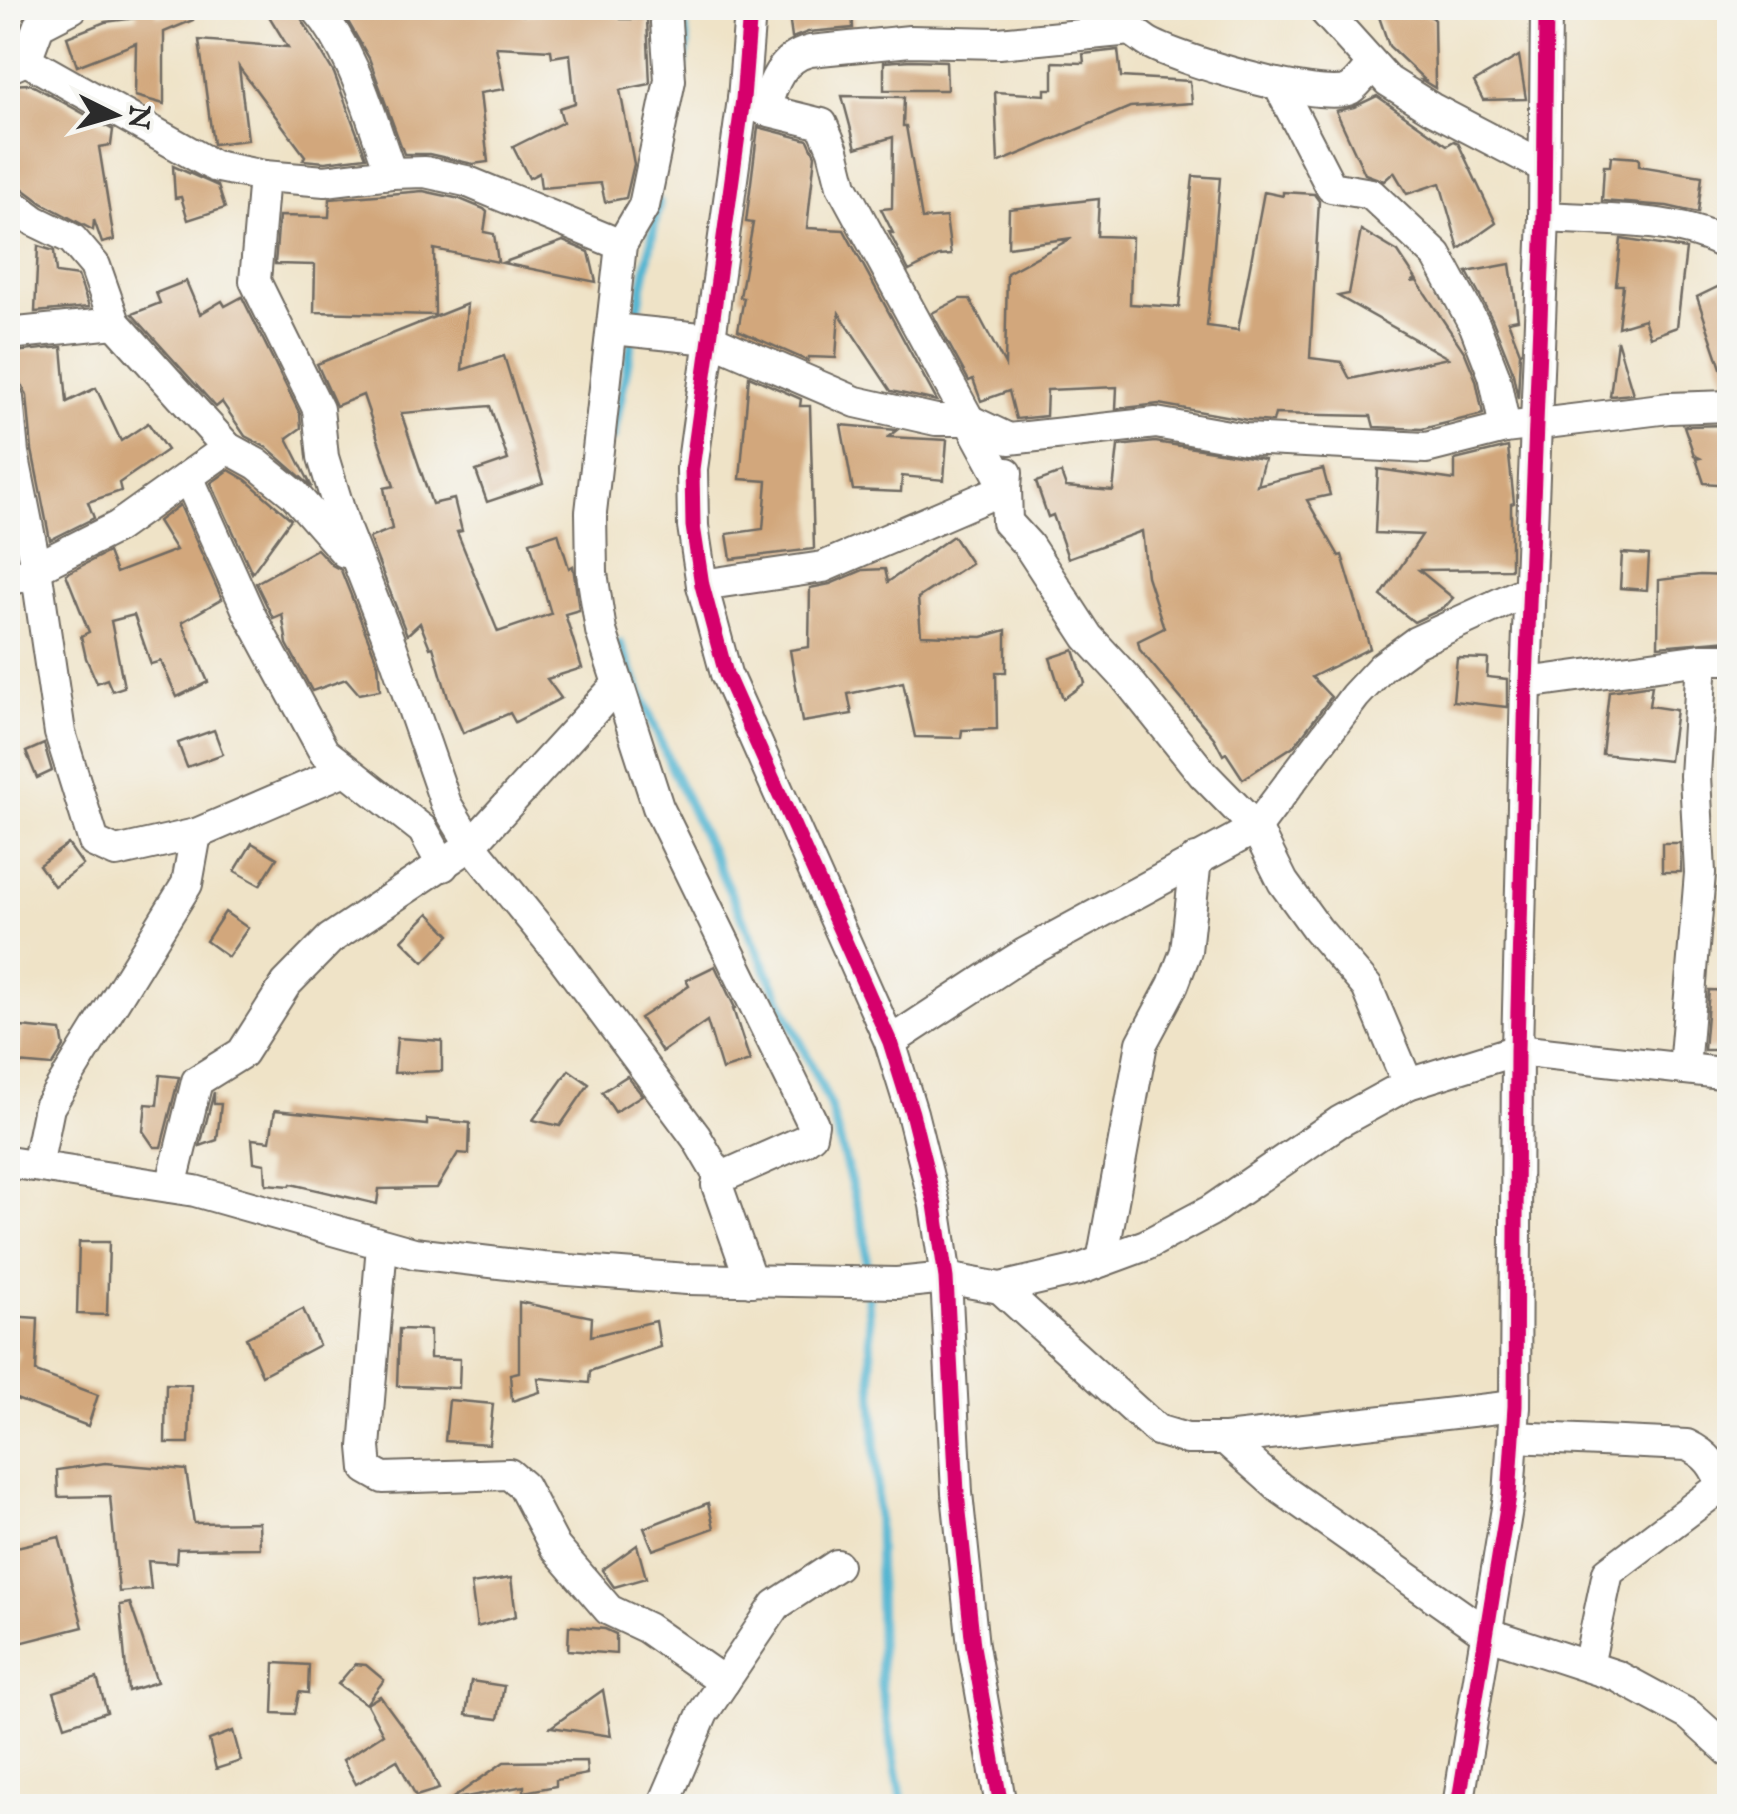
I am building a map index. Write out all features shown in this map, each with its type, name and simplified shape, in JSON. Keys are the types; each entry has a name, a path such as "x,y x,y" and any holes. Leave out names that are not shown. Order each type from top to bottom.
{"street":[{"path":"72,8 37,16 17,64 214,166 325,182 425,172 466,181 621,244"},
{"path":"316,8 348,57 391,173"},
{"path":"666,8 670,80 644,206 621,244 592,512 592,573 602,630 658,807 813,1124 811,1135 804,1141 720,1178 717,1186 751,1281"},
{"path":"747,8 754,105 710,339 692,469 693,526 702,585 726,674 890,1042 935,1204 946,1278 957,1493 969,1608 1001,1806"},
{"path":"1322,8 1388,80 1431,108 1542,166"},
{"path":"1458,1806 1509,1496 1515,1406 1528,590 1520,427 1544,217 1546,8"},
{"path":"754,105 796,54 910,41 999,43 1122,19 1170,53 1279,86 1350,89 1372,65"},
{"path":"1279,86 1331,187 1371,194 1436,256 1475,326 1520,427"},
{"path":"754,105 822,124 842,186 1006,488"},
{"path":"264,176 255,281 318,409 323,457 345,529 446,804 471,845 572,969 696,1136 720,1178"},
{"path":"8,202 72,240 95,266 115,323 228,448 258,464 294,494 330,532 365,579"},
{"path":"1544,217 1680,228 1710,235 1730,247"},
{"path":"8,334 115,323"},
{"path":"613,329 710,339 856,402 936,420 969,420 1010,439 1156,423 1245,439 1426,448 1520,427 1669,408 1730,406"},
{"path":"8,398 13,453 36,568 60,732 94,842 116,852 196,834 344,770"},
{"path":"1010,439 1008,522 1028,545 1088,638 1126,678 1203,774 1256,828 1283,882 1367,988 1408,1084"},
{"path":"8,582 117,527 228,448"},
{"path":"188,477 248,612 324,752 423,830 443,866"},
{"path":"702,585 823,567 1006,488"},
{"path":"890,1042 1024,954 1256,828 1382,667 1416,642 1528,590"},
{"path":"1526,683 1716,659 1695,776 1700,873 1684,1069"},
{"path":"171,1187 197,1081 242,1053 286,984 330,939 471,845 618,684"},
{"path":"196,834 187,884 49,1107 22,1164 195,1191 414,1253 542,1268 751,1281 896,1283 946,1278 1000,1288 1146,1245 1210,1210 1340,1122 1408,1084 1518,1050 1730,1074"},
{"path":"1102,1261 1142,1043 1174,985 1186,951 1196,859"},
{"path":"382,1244 364,1447 367,1468 383,1478 510,1474 523,1486 555,1546 609,1610 647,1628 724,1682"},
{"path":"1000,1288 1157,1430 1187,1439 1225,1439 1515,1406"},
{"path":"1513,1437 1687,1445 1715,1465 1726,1487 1608,1572 1588,1666"},
{"path":"1225,1439 1280,1488 1486,1633 1617,1676 1689,1715 1730,1752"},
{"path":"664,1806 678,1765 704,1713 776,1605 836,1565"}],"building":[{"path":"137,8 156,8 157,16 191,12 193,20 164,32 164,104 135,96 136,43 77,66 67,37 105,22 137,18"},
{"path":"264,8 298,8 334,73 366,157 325,162 303,160 305,156 239,67 248,140 213,144 199,40 288,47"},
{"path":"355,8 525,8 524,15 567,8 621,8 621,19 647,19 650,84 620,90 634,164 626,198 605,202 601,183 541,188 539,173 529,178 513,147 563,122 559,108 575,103 570,54 552,57 551,50 496,47 504,89 480,93 488,162 473,164 429,154 404,154 369,58 343,13"},
{"path":"788,8 852,8 853,28 808,32 792,38"},
{"path":"1376,8 1410,8 1434,18 1435,88 1389,46"},
{"path":"1118,50 1121,77 1190,81 1192,103 1130,107 998,163 995,92 1045,95 1045,89 1053,89 1053,62 1084,63 1083,54"},
{"path":"1519,56 1526,99 1483,100 1474,82"},
{"path":"946,61 947,90 884,90 884,62"},
{"path":"30,84 113,130 111,145 99,147 114,240 102,243 94,220 93,230 42,203 18,185 8,183 8,85"},
{"path":"842,96 904,97 903,126 922,219 946,217 951,255 939,256 909,271 881,209 892,208 893,137 856,148"},
{"path":"1377,96 1447,145 1458,143 1496,223 1459,249 1440,183 1407,194 1394,172 1384,181 1365,174 1336,111"},
{"path":"758,127 808,140 815,155 807,228 844,230 937,401 891,391 839,313 836,358 809,357 808,361 738,330 753,223 746,222"},
{"path":"1611,156 1639,158 1639,166 1702,176 1698,213 1667,206 1602,201 1604,166 1610,166"},
{"path":"173,166 218,186 225,208 188,220 181,197 175,198"},
{"path":"1193,176 1220,178 1207,326 1238,330 1264,192 1283,196 1283,192 1314,194 1319,201 1310,358 1341,362 1350,379 1448,358 1338,296 1349,294 1361,230 1398,252 1416,279 1411,282 1417,281 1465,353 1483,414 1422,429 1374,427 1371,416 1275,414 1273,422 1159,404 1116,409 1117,387 1047,390 1046,416 1016,419 1009,391 981,401 973,379 969,381 932,313 960,299 970,299 1005,365 1007,273 1072,238 1008,247 1009,209 1099,199 1097,236 1132,237 1130,304 1179,307"},
{"path":"423,191 484,209 484,232 494,234 498,262 434,249 435,315 314,312 315,265 275,264 279,216 329,217 330,199"},
{"path":"1621,239 1686,249 1677,327 1650,337 1644,319 1618,327 1623,285 1616,285"},
{"path":"563,241 589,252 596,282 502,263"},
{"path":"38,246 54,251 56,273 78,276 89,307 35,312"},
{"path":"1510,264 1518,319 1508,321 1520,352 1518,399 1512,369 1492,319 1467,272"},
{"path":"186,281 200,314 222,301 225,306 242,297 300,414 301,428 287,438 312,487 269,449 245,436 222,402 216,407 132,314 160,303 156,293"},
{"path":"1730,281 1730,379 1725,380 1697,297"},
{"path":"467,304 462,370 504,356 543,483 487,502 476,471 508,460 490,406 401,413 432,504 454,499 462,531 457,532 498,632 551,614 530,542 558,533 569,568 573,566 579,610 565,614 582,668 547,679 561,698 515,722 510,713 463,733 433,647 430,648 420,623 407,635 369,538 392,529 384,488 394,486 363,395 336,406 317,364"},
{"path":"1617,340 1633,394 1610,396"},
{"path":"62,347 67,402 96,388 121,441 148,423 167,450 119,483 121,491 88,502 94,518 50,540 32,450 27,396 16,381 13,352"},
{"path":"749,376 801,399 800,406 810,406 814,549 731,559 727,534 763,529 767,481 740,479"},
{"path":"841,425 897,430 888,437 947,440 944,480 902,476 901,492 853,490"},
{"path":"1730,425 1730,485 1704,483 1696,459 1700,458 1694,455 1684,426"},
{"path":"1155,442 1264,459 1257,485 1323,469 1330,495 1307,500 1339,556 1342,555 1370,648 1312,677 1331,697 1295,745 1243,779 1140,650 1138,641 1164,628 1147,576 1142,531 1068,558 1036,482 1061,473 1066,487 1113,491 1118,446"},
{"path":"1508,447 1514,503 1511,569 1419,570 1453,598 1444,608 1414,622 1381,596 1422,535 1375,533 1378,469 1455,480 1455,460"},
{"path":"229,470 291,519 252,573 211,483"},
{"path":"180,505 222,599 182,622 208,682 177,697 161,661 151,664 134,615 111,621 124,687 112,691 107,679 97,683 86,658 81,636 89,632 66,574 108,552 116,573 176,550 158,521"},
{"path":"953,536 971,563 918,598 921,635 982,637 1006,630 1006,672 996,672 997,729 962,730 961,738 915,737 903,682 848,694 852,714 802,722 790,650 809,647 810,588 863,570 885,569 888,582"},
{"path":"317,549 341,570 378,664 380,690 359,694 346,679 312,691 287,644 282,614 273,618 256,583"},
{"path":"1622,553 1649,555 1647,590 1620,588"},
{"path":"1728,576 1730,640 1658,646 1659,580"},
{"path":"1074,650 1085,683 1063,699 1050,658"},
{"path":"1457,658 1488,659 1487,677 1507,679 1507,707 1453,701"},
{"path":"1652,685 1649,706 1676,710 1669,761 1602,754 1609,691"},
{"path":"214,730 223,754 187,767 178,743"},
{"path":"44,744 52,771 37,778 26,752"},
{"path":"252,843 277,858 260,885 235,871"},
{"path":"1662,843 1680,843 1681,872 1662,872"},
{"path":"68,844 83,865 54,886 39,865"},
{"path":"225,912 248,928 228,957 206,941"},
{"path":"429,913 450,935 424,962 402,940"},
{"path":"715,966 735,1008 750,1061 722,1070 707,1021 662,1052 640,1018 689,986 686,980"},
{"path":"1709,990 1730,991 1730,1050 1704,1050"},
{"path":"21,1027 61,1031 64,1047 52,1066 18,1063"},
{"path":"397,1038 442,1041 442,1071 394,1073"},
{"path":"569,1070 589,1084 560,1126 533,1120"},
{"path":"160,1075 179,1077 161,1147 154,1147 143,1131 146,1104 157,1105"},
{"path":"627,1076 642,1095 615,1112 602,1092"},
{"path":"214,1092 214,1104 221,1104 217,1140 200,1146"},
{"path":"275,1110 427,1125 427,1119 470,1123 469,1154 458,1153 437,1188 379,1189 377,1204 291,1184 266,1184 265,1164 254,1162 252,1139 270,1141"},
{"path":"79,1242 109,1242 107,1315 77,1314"},
{"path":"519,1302 592,1317 591,1336 656,1321 660,1347 590,1371 589,1383 538,1378 540,1392 512,1401 510,1374 519,1372"},
{"path":"303,1309 319,1345 262,1375 246,1338"},
{"path":"8,1316 38,1318 36,1372 98,1395 88,1426 8,1396 19,1351 8,1350"},
{"path":"399,1329 430,1330 430,1358 460,1359 459,1388 397,1386"},
{"path":"166,1384 191,1385 189,1443 165,1443"},
{"path":"449,1400 493,1404 489,1444 445,1441"},
{"path":"105,1463 186,1470 194,1523 259,1522 260,1548 177,1549 176,1563 148,1561 151,1589 119,1592 110,1496 58,1497 57,1470"},
{"path":"708,1503 714,1528 653,1550 644,1528"},
{"path":"59,1537 83,1627 8,1646 8,1549"},
{"path":"637,1545 646,1578 614,1587 602,1570"},
{"path":"511,1578 516,1616 477,1627 471,1584"},
{"path":"130,1603 157,1682 128,1691 120,1605"},
{"path":"569,1626 605,1629 616,1634 616,1654 568,1650"},
{"path":"275,1663 309,1665 308,1693 299,1692 295,1714 273,1713"},
{"path":"355,1664 366,1665 384,1680 366,1704 338,1684"},
{"path":"97,1678 107,1712 65,1726 54,1692"},
{"path":"471,1681 504,1686 498,1719 466,1715"},
{"path":"603,1690 611,1736 551,1727"},
{"path":"380,1696 424,1756 439,1789 416,1796 397,1760 356,1784 343,1760 383,1734 367,1704"},
{"path":"233,1731 241,1761 216,1769 209,1740"},
{"path":"586,1761 587,1774 556,1780 556,1786 524,1792 524,1786 450,1800 504,1762"}],"waterway":[{"path":"682,8 687,46 682,74"},
{"path":"613,438 659,202"},
{"path":"620,643 670,764 830,1105 865,1235 877,1480 881,1687 903,1806"}],"cycle path":[{"path":"747,8 743,99 692,469 693,526 702,585 726,674 890,1042 935,1205 946,1278 957,1493 973,1646 1001,1806"},
{"path":"1458,1806 1509,1496 1515,1406 1517,1050 1544,217 1546,8"}]}
